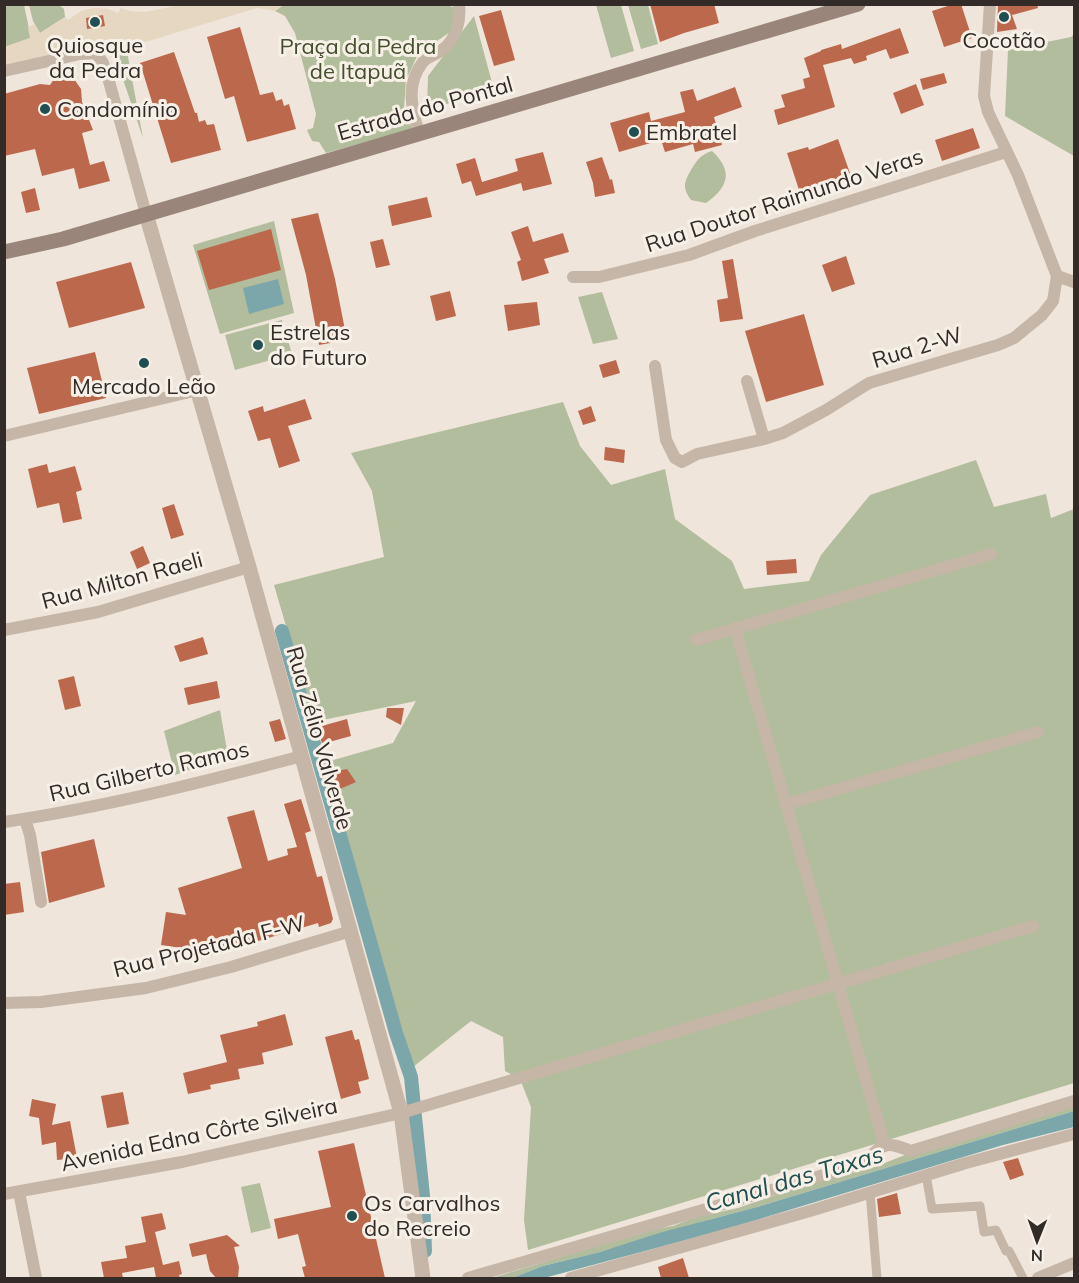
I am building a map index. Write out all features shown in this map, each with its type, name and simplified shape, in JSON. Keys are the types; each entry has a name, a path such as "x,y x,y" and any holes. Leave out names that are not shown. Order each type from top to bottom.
{"main road":[{"name":"Estrada do Pontal","path":"4,252 63,239 858,4"}],"street":[{"path":"419,133 411,108 413,80 424,61 443,50 457,30 460,21 459,4"},
{"path":"990,4 984,96 987,112 1018,175 1057,276 1074,282"},
{"path":"4,71 90,52 96,53 103,63 147,214"},
{"name":"Rua Doutor Raimundo Veras","path":"573,277 599,277 689,255 755,231 1006,152"},
{"name":"Rua Zélio Valverde","path":"147,214 249,567 401,1113 423,1278"},
{"name":"Rua 2-W","path":"655,366 666,440 675,458 682,462 697,454 783,433 869,383 998,345 1014,338 1042,315 1053,301 1057,276"},
{"path":"747,381 764,439"},
{"path":"4,436 198,390"},
{"path":"696,640 991,554"},
{"name":"Rua Milton Raeli","path":"4,630 118,606 249,567"},
{"path":"735,628 885,1146"},
{"path":"786,804 1038,732"},
{"name":"Rua Gilberto Ramos","path":"4,822 168,791 302,756"},
{"path":"26,819 41,902"},
{"name":"Avenida Edna Côrte Silveira","path":"4,1194 182,1162 401,1113 1033,926"},
{"name":"Rua Projetada F-W","path":"4,1003 41,1002 146,988 231,967 351,931"},
{"path":"468,1278 865,1163 878,1148 892,1144 911,1151 1074,1101"},
{"path":"571,1278 1074,1134"},
{"path":"926,1175 932,1209 980,1206 984,1232 996,1230 1023,1278"},
{"path":"19,1192 36,1278"},
{"path":"870,1192 877,1278"},
{"path":"1038,1278 1074,1263"}],"green space":[{"name":"Praça da Pedra de Itapuã","path":"284,4 443,4 456,8 453,30 418,54 406,80 404,108 412,129 326,153 319,142 312,141 307,130 313,128 316,114 295,33 285,16 275,11"},
{"path":"4,5 24,5 31,38 5,47"},
{"path":"29,5 59,5 64,9 65,17 40,33 33,21"},
{"path":"596,5 621,5 634,51 611,58"},
{"path":"628,5 648,5 658,44 641,49"},
{"path":"474,16 494,90 427,110 428,76"},
{"path":"1074,34 1074,156 1005,116 1008,50 1071,37"},
{"path":"127,52 143,138 114,53"},
{"path":"712,151 726,172 726,179 719,191 706,203 691,200 685,188 687,178 699,158"},
{"path":"274,221 294,313 220,334 193,245"},
{"path":"602,292 618,339 593,344 578,297"},
{"name":"Estrelas do Futuro","path":"282,320 292,354 235,370 225,335"},
{"path":"563,402 580,446 611,485 665,469 675,519 732,561 744,589 809,581 821,555 870,495 976,460 994,507 1046,494 1051,518 1074,509 1074,1083 528,1250 524,1220 531,1107 520,1079 505,1071 503,1037 471,1021 413,1067 323,763 393,743 416,701 303,724 276,630 286,626 274,585 384,557 372,491 351,453"},
{"path":"220,710 228,756 175,775 164,731"},
{"path":"1074,1106 1074,1111 757,1207 543,1266 512,1278 492,1278 649,1230 673,1226 696,1217 738,1208 813,1182 869,1169 905,1155"},
{"path":"260,1183 271,1228 251,1233 241,1187"}],"shaded area":[{"path":"180,5 284,5 275,11 257,8 129,47 119,48 116,39 89,42 89,48 5,67 4,47 30,38 28,28 34,24 40,33 65,17 68,20 81,11 94,8 108,9 118,13 121,8 145,12"}],"water":[{"path":"278,279 284,304 249,314 243,288"},
{"path":"1074,1111 1074,1127 1003,1145 720,1231 544,1278 512,1278 543,1266 757,1207"}],"building":[{"path":"650,4 714,4 719,23 660,42"},
{"path":"961,4 972,38 944,47 932,11"},
{"name":"Cocotão","path":"998,4 1037,4 1038,8 1012,15 1017,29 997,32"},
{"path":"501,10 515,60 494,66 479,16"},
{"name":"Quiosque da Pedra","path":"103,15 105,26 87,29 86,18"},
{"path":"240,27 260,95 273,92 276,101 282,99 284,106 289,104 296,129 247,142 234,96 225,99 207,37"},
{"path":"900,28 909,53 890,59 886,49 866,56 867,60 854,64 851,58 823,65 835,107 778,125 774,110 785,107 781,95 805,88 803,79 810,77 804,58 841,44 842,49"},
{"path":"174,52 199,122 205,120 207,125 214,124 221,150 171,163 140,63"},
{"path":"944,73 947,83 923,90 920,79"},
{"name":"Condomínio","path":"72,76 81,89 82,102 93,130 82,133 90,165 104,161 110,181 79,189 74,168 42,176 35,149 4,156 4,94 40,84 50,85 54,79"},
{"path":"916,84 924,105 901,114 893,93"},
{"path":"735,87 742,107 714,117 722,145 695,152 693,144 665,152 661,140 619,152 610,123 649,112 651,121 685,112 680,92 693,89 697,101"},
{"path":"973,128 980,148 942,161 935,140"},
{"path":"838,139 851,176 822,186 824,190 801,196 787,153 808,147 809,150"},
{"path":"543,152 552,184 523,191 521,183 476,196 471,181 462,184 456,164 475,158 482,182 518,171 515,159"},
{"path":"602,157 610,180 612,179 615,193 595,197 586,162"},
{"path":"35,188 40,210 26,213 21,192"},
{"path":"427,197 432,217 392,226 388,206"},
{"path":"318,213 335,279 347,340 319,345 306,275 291,219"},
{"path":"528,226 533,242 563,233 569,252 544,259 549,273 522,281 517,262 521,260 511,232"},
{"path":"271,229 281,270 209,290 197,251"},
{"path":"383,239 390,265 376,268 370,242"},
{"path":"846,256 855,284 832,292 822,265"},
{"path":"733,259 743,319 720,322 717,300 728,298 722,261"},
{"path":"131,262 145,308 69,328 56,282"},
{"path":"450,291 456,316 436,321 430,296"},
{"path":"537,302 540,325 508,331 504,305"},
{"path":"804,314 824,385 766,402 745,331"},
{"path":"95,352 106,398 39,414 27,368"},
{"path":"616,360 620,373 603,378 599,365"},
{"path":"305,399 312,419 288,426 300,461 279,468 270,438 258,441 248,411 263,406 264,412"},
{"path":"591,406 596,421 583,425 578,411"},
{"path":"605,447 625,450 624,463 604,460"},
{"path":"47,464 49,473 75,466 82,490 76,492 82,519 63,523 59,503 37,508 28,469"},
{"path":"174,504 184,535 171,539 162,508"},
{"path":"143,546 150,563 137,569 130,552"},
{"path":"796,559 797,573 767,575 766,561"},
{"path":"203,637 208,654 180,662 174,646"},
{"path":"74,676 81,706 65,710 58,680"},
{"path":"217,681 220,698 188,705 184,688"},
{"path":"387,708 404,708 401,725 386,717"},
{"path":"280,719 286,739 275,742 269,722"},
{"path":"347,719 351,736 322,744 318,727"},
{"path":"347,769 356,782 340,789 332,772"},
{"path":"301,799 311,831 305,833 317,877 322,876 333,919 331,923 319,927 318,923 199,959 196,950 161,945 166,912 186,915 178,888 242,868 227,817 254,810 268,861 288,855 287,849 297,847 284,804"},
{"path":"94,839 105,887 49,903 41,852"},
{"path":"20,882 24,912 4,915 4,884"},
{"path":"285,1014 293,1045 262,1053 264,1064 238,1069 240,1079 210,1085 211,1089 188,1094 183,1073 227,1062 220,1035 258,1026 257,1022"},
{"path":"352,1030 355,1040 359,1039 369,1079 358,1082 361,1093 341,1099 325,1037"},
{"path":"123,1092 129,1124 107,1128 101,1096"},
{"path":"32,1099 56,1104 52,1125 70,1121 77,1158 57,1160 56,1142 42,1145 39,1118 29,1116"},
{"path":"354,1143 385,1278 305,1278 302,1267 306,1266 298,1234 278,1239 274,1219 331,1207 318,1151"},
{"path":"1018,1158 1024,1175 1010,1180 1003,1162"},
{"path":"897,1193 901,1214 879,1217 877,1199"},
{"path":"162,1213 166,1229 155,1232 163,1265 179,1261 182,1274 179,1275 180,1278 156,1278 154,1267 122,1273 123,1278 104,1278 101,1262 127,1258 125,1246 146,1242 141,1217"},
{"path":"227,1235 240,1246 234,1247 239,1267 238,1278 216,1278 210,1271 206,1254 192,1257 189,1244"},
{"path":"683,1258 689,1278 661,1278 658,1267"}],"waterway":[{"path":"282,631 396,1033 411,1077 423,1196 425,1251"}],"place":[{"name":"Cocotão","path":"1004,17"},
{"name":"Quiosque da Pedra","path":"95,22"},
{"name":"Condomínio","path":"45,109"},
{"name":"Embratel","path":"634,132"},
{"name":"Estrelas do Futuro","path":"258,345"},
{"name":"Mercado Leão","path":"144,363"},
{"name":"Os Carvalhos do Recreio","path":"352,1216"}],"water label":[{"name":"Canal das Taxas","path":"794,1178"}]}
